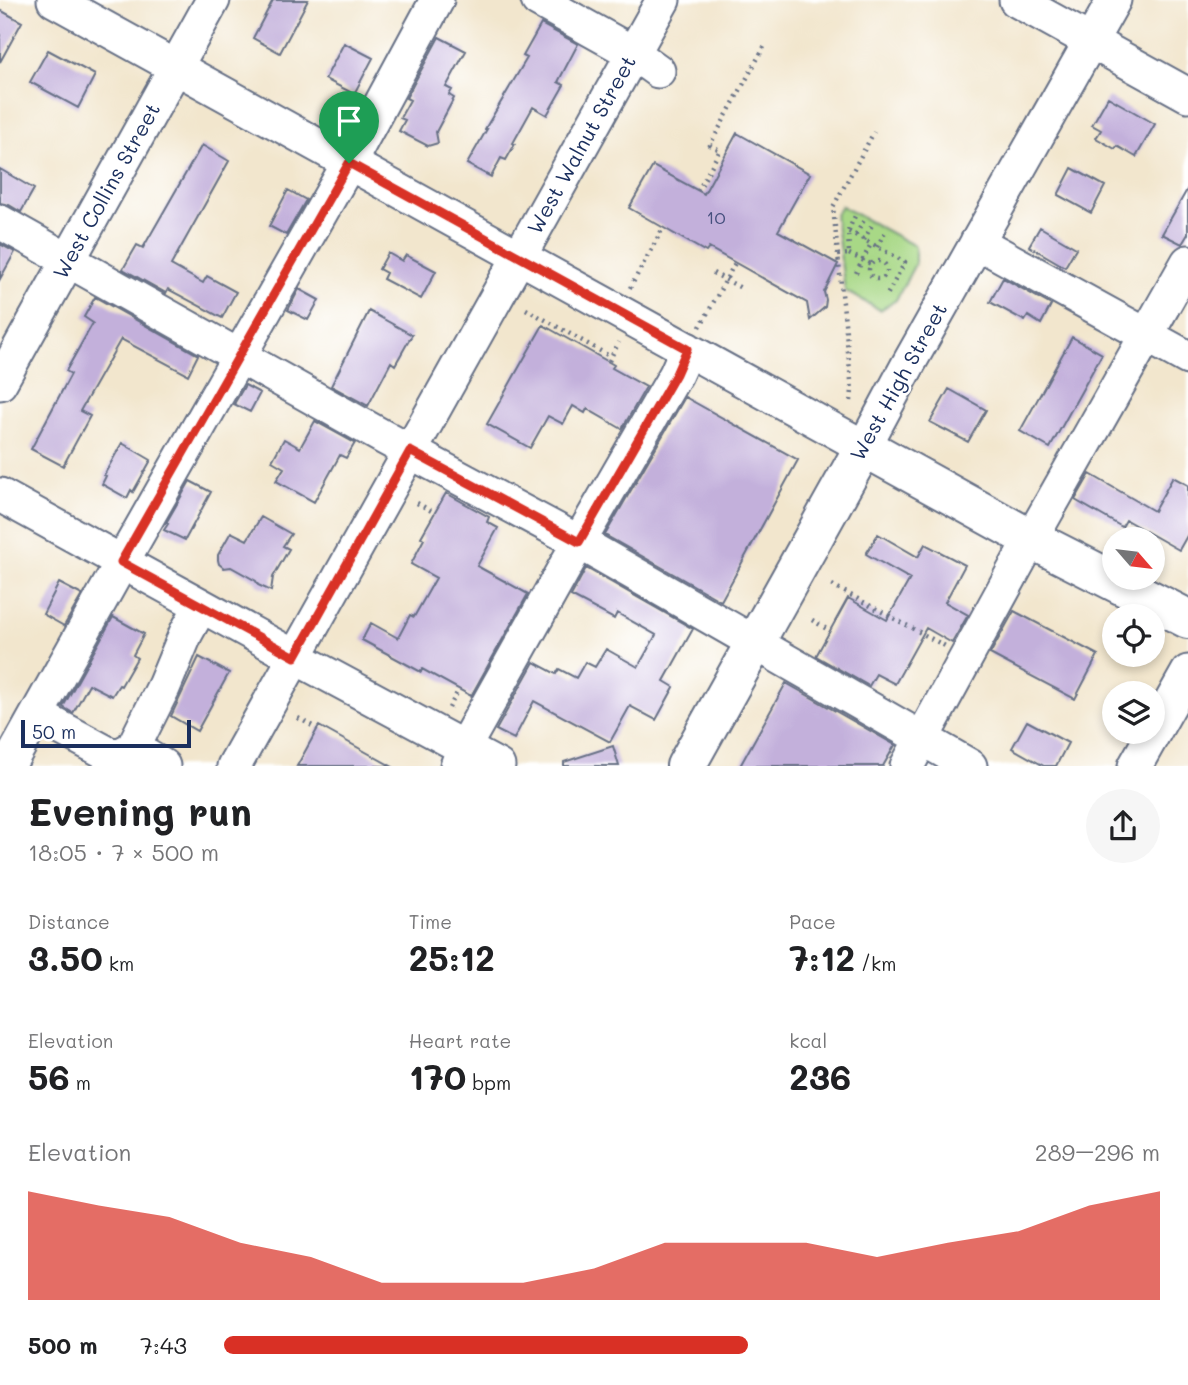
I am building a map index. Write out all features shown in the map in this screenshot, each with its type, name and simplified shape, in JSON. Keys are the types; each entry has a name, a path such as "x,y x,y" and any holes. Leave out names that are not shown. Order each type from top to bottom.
{"highway":[{"path":"864,447 1031,539 1188,619"},
{"name":"West High Street","path":"686,765 864,447"}],"street":[{"path":"54,0 520,257 618,326 687,349 864,447"},
{"name":"West Collins Street","path":"0,383 213,0"},
{"path":"0,762 8,765 37,715 121,562 349,163 437,0"},
{"path":"538,0 646,62"},
{"name":"West Walnut Street","path":"234,765 520,257 646,62 663,0"},
{"path":"1016,0 1188,95"},
{"name":"West High Street","path":"864,447 1114,0"},
{"path":"0,222 716,620 915,751 970,765"},
{"path":"977,242 1188,358"},
{"path":"915,751 1188,262"},
{"path":"461,756 579,542 676,374 687,349"},
{"path":"0,495 295,657 461,756 498,765"},
{"path":"37,715 109,754 120,755 133,748 201,606"},
{"path":"1135,765 1188,672"},
{"path":"133,748 163,765"}],"path":[{"path":"698,191 720,150 710,145 764,47"},
{"path":"851,401 833,208 874,132"},
{"path":"849,254 848,231 856,214"},
{"path":"856,235 865,218"},
{"path":"864,240 873,223"},
{"path":"526,309 610,359 618,326 663,228"},
{"path":"877,247 886,230"},
{"path":"848,231 905,262 887,295"},
{"path":"856,272 871,244"},
{"path":"883,263 888,253"},
{"path":"838,255 849,254 871,264"},
{"path":"876,261 883,263 887,268 886,274 882,278 873,278 869,270 871,264 876,261"},
{"path":"687,349 735,263"},
{"path":"713,273 743,289"},
{"path":"886,274 895,279"},
{"path":"417,503 435,513"},
{"path":"832,585 966,658"},
{"path":"812,620 830,631"},
{"path":"449,708 459,689"},
{"path":"298,718 318,729"}],"green space":[{"path":"841,206 915,246 915,264 896,300 880,310 845,291 835,215"}],"building":[{"path":"273,0 308,0 280,53 253,38"},
{"path":"0,10 22,22 0,62"},
{"path":"541,24 578,44 558,82 564,85 547,115 533,107 506,160 501,158 491,177 467,164 527,58 523,56"},
{"path":"439,37 466,51 446,87 452,90 449,95 454,98 436,132 438,143 428,146 399,131 405,120 400,118 410,100 406,98"},
{"path":"344,43 373,58 354,94 325,79"},
{"path":"48,50 95,75 78,108 30,82"},
{"path":"1108,97 1155,124 1136,157 1096,138 1101,130 1092,125"},
{"path":"737,133 810,174 778,231 838,264 824,292 825,307 810,320 807,303 709,248 706,252 629,208 653,166 704,194"},
{"path":"202,145 229,161 171,265 203,283 207,276 236,292 222,318 168,289 166,293 123,269 137,245 143,248"},
{"path":"1072,168 1105,186 1091,213 1058,195"},
{"path":"0,169 34,189 21,212 0,203"},
{"path":"1188,188 1188,234 1182,244 1162,234"},
{"path":"288,190 306,200 286,235 269,226"},
{"path":"1040,227 1076,248 1065,267 1029,246"},
{"path":"0,244 15,252 0,279"},
{"path":"388,253 402,261 406,255 436,271 421,299 383,279 386,273 379,269"},
{"path":"1003,278 1051,305 1041,324 1028,316 1025,321 990,302"},
{"path":"299,289 319,300 308,320 288,310"},
{"path":"95,297 198,355 188,375 121,339 80,411 90,416 63,466 31,449 71,374 66,371 93,323 84,317"},
{"path":"369,311 412,335 395,365 391,362 368,406 331,386"},
{"path":"543,325 614,365 612,368 646,387 622,429 587,409 585,413 573,406 563,424 548,416 530,448 487,424"},
{"path":"1072,337 1102,354 1050,448 1020,431"},
{"path":"245,385 260,393 250,412 234,404"},
{"path":"949,389 986,410 968,442 930,422"},
{"path":"685,397 798,460 721,601 605,535"},
{"path":"315,421 355,443 346,458 340,455 314,502 276,481 284,468 272,461 284,439 300,448"},
{"path":"122,443 151,460 127,498 102,484 106,476 104,475"},
{"path":"1090,474 1154,511 1173,477 1188,485 1188,534 1179,550 1166,543 1166,527 1138,527 1126,520 1122,527 1075,500"},
{"path":"190,481 211,492 185,540 164,530"},
{"path":"446,493 489,517 487,522 498,528 477,566 528,594 471,696 362,640 371,623 398,638 410,615 414,617 436,578 411,564 424,539 421,537"},
{"path":"261,517 291,534 283,546 289,549 273,577 271,591 231,567 224,568 218,560 218,555 231,532 247,540"},
{"path":"878,534 918,557 925,544 965,565 945,602 968,615 952,643 926,628 895,684 876,674 869,686 816,656 848,598 887,620 910,579 866,554"},
{"path":"586,568 693,629 664,681 674,687 656,720 630,706 610,742 534,701 514,739 496,730 534,662 556,674 559,669 576,678 585,662 595,667 606,649 638,667 656,635 617,613 614,619 571,596"},
{"path":"59,583 82,595 64,626 43,614"},
{"path":"1014,611 1098,655 1075,699 990,654"},
{"path":"113,617 144,634 133,655 137,658 112,696 89,684 73,713 63,707"},
{"path":"199,657 229,673 197,731 171,716"},
{"path":"786,683 895,745 883,766 740,766"},
{"path":"1027,721 1068,743 1056,766 1044,766 1012,748"},
{"path":"319,726 391,766 297,766"},
{"path":"613,746 619,766 564,766 564,762"}],"route":[{"path":"349,163 687,349 676,374 579,542 410,451 295,657 121,562 349,163"}]}
